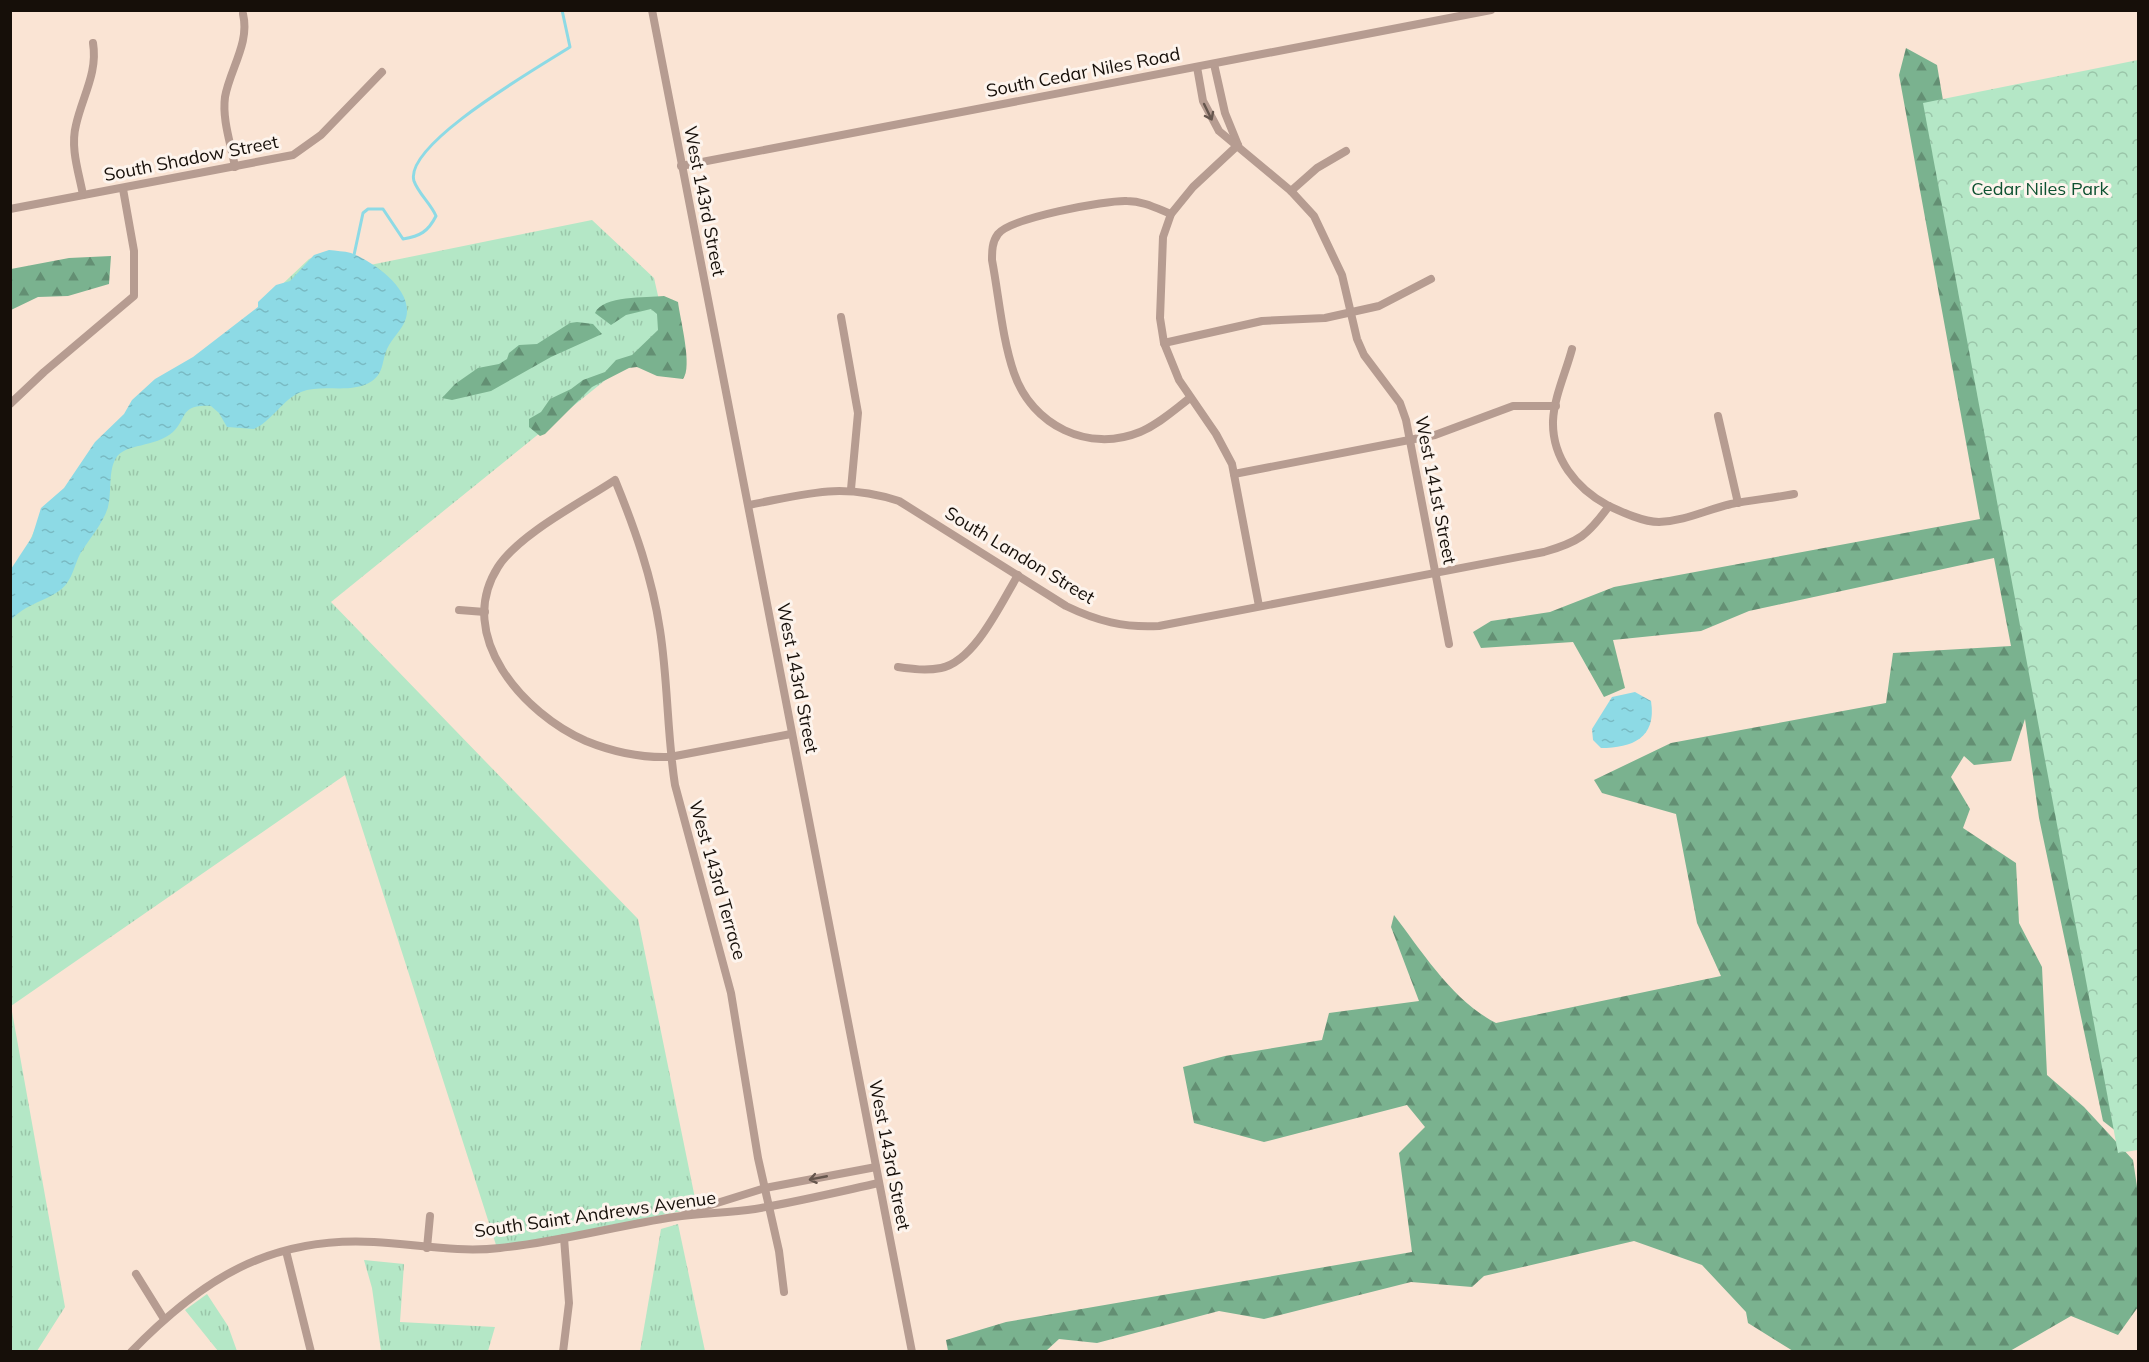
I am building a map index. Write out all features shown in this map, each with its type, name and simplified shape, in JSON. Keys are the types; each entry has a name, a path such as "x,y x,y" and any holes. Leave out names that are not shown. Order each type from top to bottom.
{"street":[{"name":"West 143rd Street","path":"651,10 912,1352"},
{"name":"South Cedar Niles Road","path":"681,166 1491,10"},
{"path":"235,167 224,107 227,87 245,34 243,14"},
{"path":"83,195 74,134 93,69 93,43"},
{"name":"West 141st Street","path":"1214,64 1225,113 1238,145"},
{"name":"West 141st Street","path":"1197,68 1208,113 1219,131 1291,191 1314,216 1342,275 1349,313 1364,355 1400,403 1410,441 1449,644"},
{"name":"South Shadow Street","path":"10,209 280,158 303,149 321,135 382,72"},
{"path":"1238,145 1193,187 1171,214 1163,237 1159,289 1164,343 1170,362 1190,398 1226,449 1234,474 1260,606"},
{"path":"1291,191 1317,168 1346,151"},
{"path":"10,404 44,372 134,296 135,251 123,189"},
{"path":"1171,214 1146,203 1127,201 1018,221 998,233 992,246 992,260 1014,372 1029,402 1052,424 1091,440 1123,437 1153,426 1190,398"},
{"path":"1164,343 1262,321 1325,318 1379,306 1431,279"},
{"path":"841,316 858,413 851,489"},
{"path":"1572,350 1553,421 1556,443 1570,475 1581,489 1609,506 1656,522 1689,517 1738,503 1794,494"},
{"path":"1234,474 1436,435 1502,408 1556,406"},
{"path":"1718,416 1738,503"},
{"name":"West 143rd Terrace","path":"485,612 487,592 498,567 515,548 615,480 642,549 656,607 664,668 670,757 684,829 731,993 784,1292"},
{"name":"South Landon Street","path":"749,505 822,491 851,489 899,501 1089,617 1135,628 1159,626 1491,563 1572,544 1592,529 1609,506"},
{"path":"898,667 923,670 943,668 960,659 980,638 1018,575"},
{"path":"459,610 485,612 487,637 496,662 508,679 547,716 584,740 613,751 641,756 670,757 791,734"},
{"path":"676,1217 765,1188 876,1167"},
{"name":"South Saint Andrews Avenue","path":"131,1352 164,1319 195,1293 225,1273 286,1251 352,1242 427,1248 497,1248 676,1217 770,1206 879,1183"},
{"path":"427,1248 430,1216"},
{"path":"563,1352 569,1303 564,1238"},
{"path":"286,1251 311,1352"},
{"path":"136,1274 164,1319"}],"green space":[{"path":"1906,48 1937,65 1978,306 2135,1146 2103,1121 2039,818 2025,719 2011,761 1974,765 1964,756 1951,777 1970,809 1963,828 2016,863 2019,923 2042,967 2047,1075 2084,1107 2133,1160 2138,1193 2138,1307 2118,1335 2071,1316 2010,1351 1793,1351 1748,1323 1746,1312 1702,1265 1634,1241 1484,1276 1472,1287 1411,1282 1264,1319 1219,1311 1097,1343 1059,1339 1046,1351 948,1351 946,1340 1006,1322 1412,1252 1399,1153 1425,1127 1407,1105 1264,1142 1194,1123 1183,1067 1225,1056 1322,1040 1329,1013 1419,1001 1391,927 1394,915 1452,989 1480,1014 1496,1023 1721,976 1697,923 1676,814 1602,793 1594,780 1671,743 1886,703 1893,653 2011,646 1994,558 1749,611 1701,631 1613,640 1625,688 1604,697 1573,642 1481,648 1473,632 1491,621 1550,612 1614,587 1980,519 1899,75"},
{"name":"Cedar Niles Park","path":"2138,60 2138,1150 2118,1153 1923,103"},
{"path":"592,220 654,278 666,331 331,602 638,919 697,1208 497,1248 345,775 11,1006 65,1307 37,1351 11,1351 10,577 15,574 43,511 309,259 333,252 347,254 370,265"},
{"path":"111,256 109,284 68,296 38,297 11,310 11,269 69,258"},
{"path":"664,296 678,302 687,364 683,379 657,376 637,367 629,368 592,387 545,434 540,436 529,427 529,419 541,412 550,399 571,389 583,380 605,372 616,360 632,355 658,330 657,314 651,309 626,315 611,325 595,313 600,307 616,300"},
{"path":"570,323 593,324 602,334 551,357 491,391 452,400 442,398 455,384 478,368 499,364 507,359 509,353 519,345 537,344"},
{"path":"678,1224 705,1351 640,1351 661,1229"},
{"path":"364,1260 404,1264 400,1322 495,1327 488,1351 381,1351 372,1288"},
{"path":"207,1294 228,1326 237,1351 218,1351 185,1310"}],"water":[{"path":"329,250 351,253 370,263 390,278 404,297 407,308 406,318 387,349 381,370 376,378 355,387 318,388 301,392 254,429 227,427 219,413 211,406 194,407 189,409 173,432 166,437 120,453 112,469 106,513 80,554 69,580 62,589 25,609 11,620 11,569 32,537 41,508 64,488 95,442 124,414 132,400 155,379 193,357 258,307 258,302 276,285 290,281 314,255"},
{"path":"1635,692 1651,701 1652,714 1646,732 1632,743 1601,748 1593,740 1592,729 1612,697"}],"waterway":[{"path":"354,255 363,213 368,209 383,209 403,239 419,235 427,230 436,216 414,181 416,165 430,147 451,127 477,107 570,47 562,10"}]}
